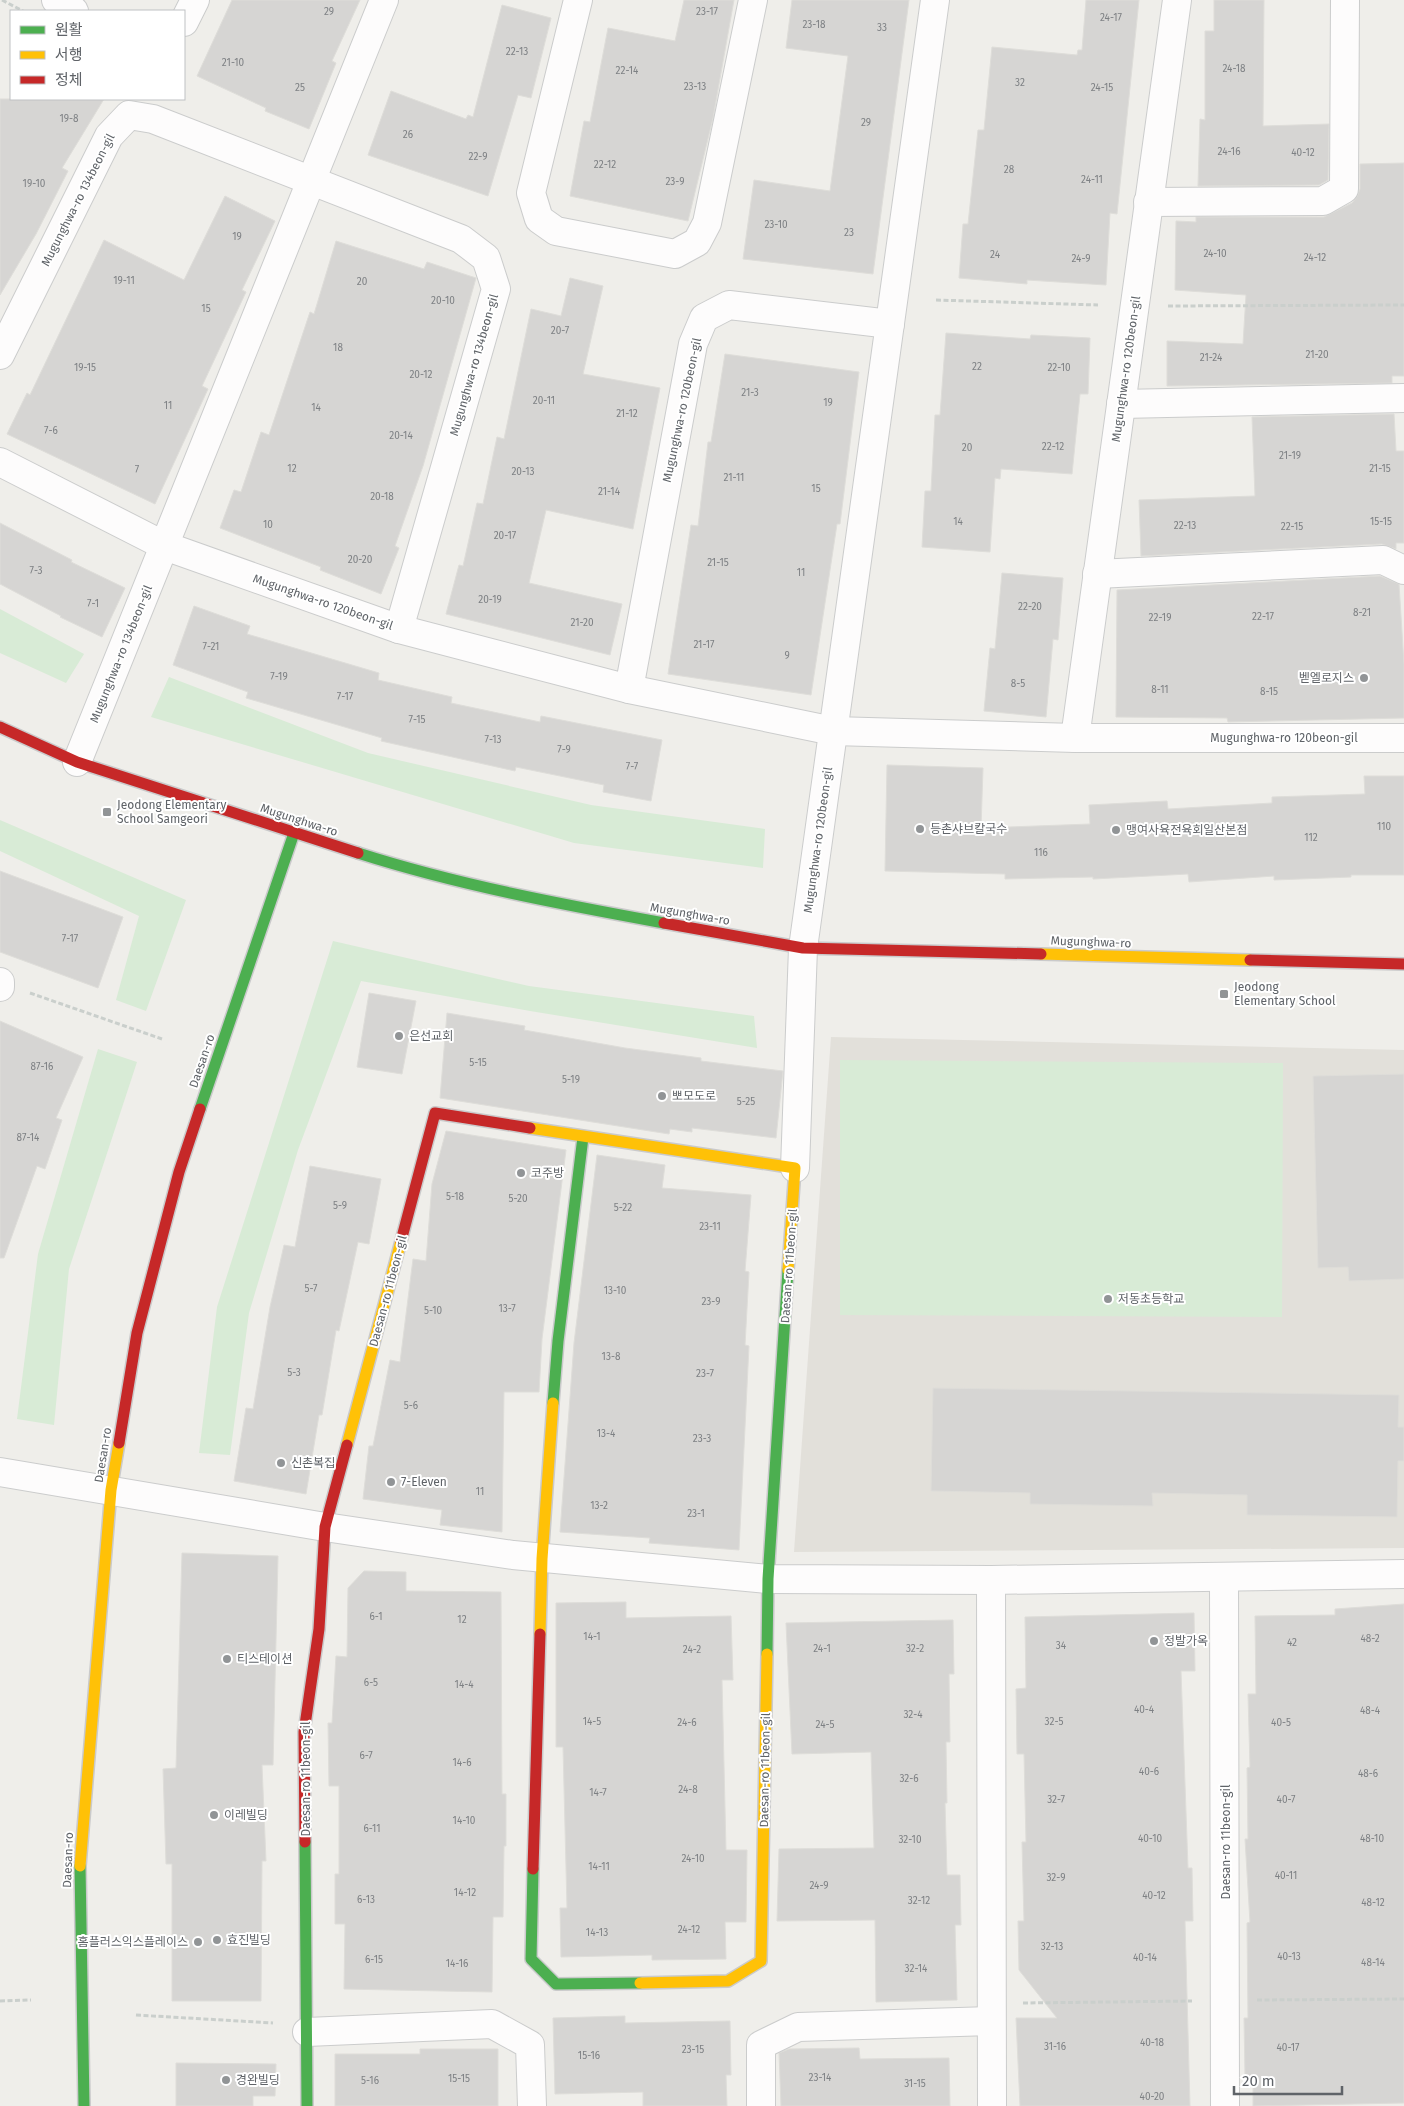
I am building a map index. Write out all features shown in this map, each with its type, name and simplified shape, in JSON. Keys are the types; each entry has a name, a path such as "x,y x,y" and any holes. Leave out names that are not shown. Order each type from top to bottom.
{"street":[{"path":"56,0 72,10"},
{"path":"185,20 195,0"},
{"name":"Mugunghwa-ro 134beon-gil","path":"77,762 384,0"},
{"path":"578,0 531,192 539,219 556,231 676,254 697,242 707,223 753,0"},
{"name":"Mugunghwa-ro 120beon-gil","path":"796,1168 803,948 934,0"},
{"name":"Mugunghwa-ro 120beon-gil","path":"1074,738 1177,0"},
{"path":"1148,202 1323,201 1344,189 1346,0"},
{"name":"Mugunghwa-ro 134beon-gil","path":"0,355 109,136 129,115 153,119 461,239 486,258 496,289 399,629"},
{"name":"Mugunghwa-ro 120beon-gil","path":"629,689 693,344 704,318 730,305 890,324"},
{"path":"1121,404 1404,398"},
{"path":"0,462 165,546"},
{"name":"Mugunghwa-ro 120beon-gil","path":"165,546 399,629 629,689 833,731 1074,738 1404,738"},
{"path":"1097,574 1383,560 1404,570"},
{"name":"Mugunghwa-ro","path":"0,727 77,762 424,874 575,907 803,948 1404,964"},
{"name":"Daesan-ro","path":"84,2106 80,1862 112,1490 137,1334 179,1172 294,833"},
{"name":"Daesan-ro 11beon-gil","path":"307,2106 304,1732 319,1629 325,1527 435,1113 796,1168 768,1579 761,1961 728,1981 556,1984 531,1959 542,1558"},
{"path":"542,1558 558,1341 583,1137"},
{"path":"0,1472 325,1527 542,1558 768,1579 991,1580 1404,1574"},
{"name":"Daesan-ro 11beon-gil","path":"1224,1578 1225,2106"},
{"path":"991,1580 992,2106"},
{"path":"761,2106 761,2046 798,2027 991,2021"},
{"path":"307,2032 492,2024 530,2045 532,2106"}],"path":[{"path":"2,0 21,10"},
{"path":"936,300 1098,305"},
{"path":"1162,306 1404,305"},
{"path":"0,984 162,1038"},
{"path":"1252,2000 1404,1998"},
{"path":"0,2001 31,2000"},
{"path":"1021,2003 1198,2001"},
{"path":"136,2015 274,2023"}],"shaded area":[{"name":"저동초등학교","path":"831,1037 1404,1050 1404,1548 794,1552"}],"green space":[{"path":"0,609 84,654 66,683 0,653"},
{"path":"169,677 368,753 591,805 765,829 763,868 574,843 151,717"},
{"path":"0,820 186,900 146,1011 116,1000 139,916 0,851"},
{"path":"333,941 529,986 754,1016 757,1048 361,981 298,1150 249,1313 230,1455 199,1453 217,1307"},
{"path":"98,1049 137,1062 69,1269 54,1425 17,1419 38,1254"},
{"path":"840,1060 1283,1063 1282,1317 840,1315"}],"building":[{"path":"232,0 360,0 332,61 336,63 309,129 265,111 266,108 197,76"},
{"path":"684,0 734,0 713,118 688,221 570,196 584,121 590,122 608,28 675,41"},
{"path":"792,0 909,0 873,274 743,259 754,180 830,191 848,56 786,48"},
{"path":"1086,0 1139,0 1117,214 1110,213 1106,285 1027,280 1027,284 959,278 963,224 968,224 978,130 984,130 992,47 1077,55 1078,50 1082,50"},
{"path":"1214,0 1264,0 1263,126 1329,124 1328,180 1319,185 1198,186 1200,119 1205,120 1205,31 1214,31"},
{"path":"502,5 551,18 531,98 518,95 488,196 368,155 391,91 466,119 468,115 473,117"},
{"path":"0,99 103,100 62,168 68,171 36,234 0,295"},
{"path":"1404,163 1404,376 1392,376 1392,383 1167,386 1167,341 1243,344 1246,295 1175,290 1176,221 1196,222 1196,217 1324,217 1352,203 1357,197 1360,189 1360,164"},
{"path":"225,196 275,221 242,290 246,292 202,386 208,389 155,504 7,434 27,393 30,395 104,240 184,280"},
{"path":"336,241 424,269 427,262 476,278 423,466 395,546 399,548 381,594 320,570 321,567 220,528 234,490 241,492 261,432 269,435 310,312 314,314"},
{"path":"570,278 603,286 583,374 660,388 633,529 546,510 529,583 622,604 610,655 446,614 459,565 463,566 477,503 483,504 497,437 504,439 531,309 561,316"},
{"path":"946,333 1030,339 1031,335 1090,338 1088,394 1080,394 1072,474 1001,469 1000,479 995,478 990,552 922,547 925,491 931,491 935,415 940,415"},
{"path":"725,354 859,372 840,524 837,524 811,695 668,674 691,525 698,526 708,442 711,442"},
{"path":"1394,414 1396,451 1404,451 1404,543 1396,543 1396,549 1382,544 1141,556 1139,500 1255,496 1252,417"},
{"path":"0,523 72,560 71,562 125,588 102,637 60,617 0,584"},
{"path":"1002,573 1063,578 1058,640 1053,639 1046,717 984,711 990,648 995,649"},
{"path":"1380,576 1399,584 1404,664 1404,718 1228,722 1227,718 1116,717 1117,590"},
{"path":"194,606 250,626 247,634 379,673 378,680 452,697 451,703 540,722 541,716 662,740 651,801 603,792 604,785 516,767 515,771 381,741 382,738 246,698 248,692 173,665"},
{"path":"887,765 983,768 981,828 1090,824 1089,805 1167,801 1168,809 1272,803 1272,797 1365,794 1364,776 1404,776 1404,875 1351,875 1351,877 1274,880 1274,876 1189,882 1188,874 1093,879 1093,877 1005,879 1005,874 885,871"},
{"path":"0,871 123,917 98,988 0,952"},
{"name":"은선교회","path":"369,993 416,1001 402,1074 357,1067"},
{"path":"447,1013 525,1026 524,1030 625,1048 701,1058 701,1061 783,1071 776,1138 692,1128 692,1132 670,1129 669,1134 440,1098"},
{"path":"0,1021 83,1057 56,1118 62,1120 45,1169 37,1166 4,1258 0,1258"},
{"path":"1404,1074 1404,1279 1349,1281 1348,1267 1318,1268 1313,1076"},
{"path":"446,1131 566,1150 542,1339 539,1392 504,1392 502,1532 440,1525 442,1510 363,1499 369,1446 373,1446 390,1360 400,1362 413,1259 426,1261 432,1184"},
{"path":"597,1155 665,1165 662,1188 751,1195 745,1271 749,1272 745,1345 749,1346 739,1550 649,1543 650,1538 560,1532 574,1343"},
{"path":"310,1166 381,1179 369,1244 358,1242 339,1331 336,1330 322,1415 319,1415 306,1494 234,1481 246,1408 253,1409 270,1307 284,1245 295,1247"},
{"path":"933,1388 1399,1395 1398,1427 1404,1427 1404,1461 1398,1461 1397,1517 1247,1515 1247,1495 1152,1493 1153,1506 1030,1504 1030,1493 931,1491"},
{"path":"182,1553 278,1556 273,1765 262,1765 266,1861 262,1861 261,2001 172,2001 172,1864 166,1864 163,1769 176,1768"},
{"path":"364,1571 406,1572 406,1591 501,1592 502,1794 506,1794 506,1846 504,1846 503,1917 493,1917 492,1992 344,1989 345,1924 335,1924 335,1874 339,1874 339,1786 329,1786 328,1723 332,1723 336,1656 347,1657 348,1588"},
{"path":"626,1602 626,1618 731,1616 733,1680 722,1680 726,1850 747,1850 746,1922 725,1922 726,1959 652,1960 652,1955 561,1957 560,1908 567,1908 563,1747 556,1747 556,1603"},
{"path":"1404,1604 1404,2103 1253,2106 1253,2077 1245,2077 1244,2018 1248,2018 1247,1923 1250,1922 1245,1839 1248,1839 1247,1768 1250,1767 1248,1694 1256,1694 1255,1616 1335,1615 1335,1609"},
{"path":"1194,1613 1195,1671 1181,1671 1188,1868 1192,1868 1193,1921 1185,1921 1190,2106 1020,2106 1016,2018 1057,2018 1019,1970 1018,1921 1024,1921 1022,1842 1026,1842 1024,1754 1017,1754 1016,1689 1026,1688 1025,1617"},
{"path":"953,1620 954,1674 949,1674 950,1742 946,1742 947,1803 945,1803 947,1875 960,1875 961,1925 955,1925 957,2000 876,2002 875,1920 777,1921 779,1849 874,1848 871,1752 792,1754 786,1623"},
{"path":"625,2016 625,2023 730,2021 731,2075 726,2075 727,2106 643,2106 643,2092 555,2094 553,2018"},
{"path":"859,2048 860,2059 949,2058 950,2106 781,2106 779,2053 789,2049"},
{"path":"420,2049 498,2049 498,2106 335,2106 335,2054 420,2054"},
{"name":"경완빌딩","path":"176,2063 276,2064 275,2096 253,2096 253,2106 176,2106"}],"traffic: fast":[{"path":"200,1109 294,833"},
{"path":"358,853 471,884 664,923"},
{"path":"553,1403 558,1341 583,1137"},
{"path":"767,1654 768,1579 788,1270"},
{"path":"305,1842 307,2106"},
{"path":"80,1866 84,2106"},
{"path":"533,1869 531,1959 556,1984 640,1983"}],"traffic: slow":[{"path":"1041,954 1250,960"},
{"path":"530,1128 795,1168 788,1270"},
{"path":"347,1445 401,1241"},
{"path":"540,1634 542,1559 553,1403"},
{"path":"80,1866 111,1490 119,1443"},
{"path":"640,1983 728,1981 761,1961 767,1654"}],"traffic: jam":[{"path":"0,727 77,762 358,853"},
{"path":"664,923 803,948 1041,954"},
{"path":"1250,960 1404,964"},
{"path":"119,1443 137,1333 179,1172 200,1109"},
{"path":"401,1241 435,1113 530,1128"},
{"path":"305,1842 304,1732 319,1629 325,1527 347,1445"},
{"path":"533,1869 540,1634"}],"place":[{"name":"벧엘로지스","path":"1364,678"},
{"name":"Jeodong Elementary School Samgeori","path":"107,812"},
{"name":"등촌샤브칼국수","path":"920,829"},
{"name":"맹여사육전육회일산본점","path":"1116,830"},
{"name":"Jeodong Elementary School","path":"1224,994"},
{"name":"은선교회","path":"399,1036"},
{"name":"뽀모도로","path":"662,1096"},
{"name":"코주방","path":"521,1173"},
{"name":"저동초등학교","path":"1108,1299"},
{"name":"신촌복집","path":"281,1463"},
{"name":"7-Eleven","path":"391,1482"},
{"name":"정발가옥","path":"1154,1641"},
{"name":"티스테이션","path":"227,1659"},
{"name":"이레빌딩","path":"214,1815"},
{"name":"효진빌딩","path":"217,1940"},
{"name":"홈플러스익스플레이스","path":"198,1942"},
{"name":"경완빌딩","path":"226,2080"}]}
